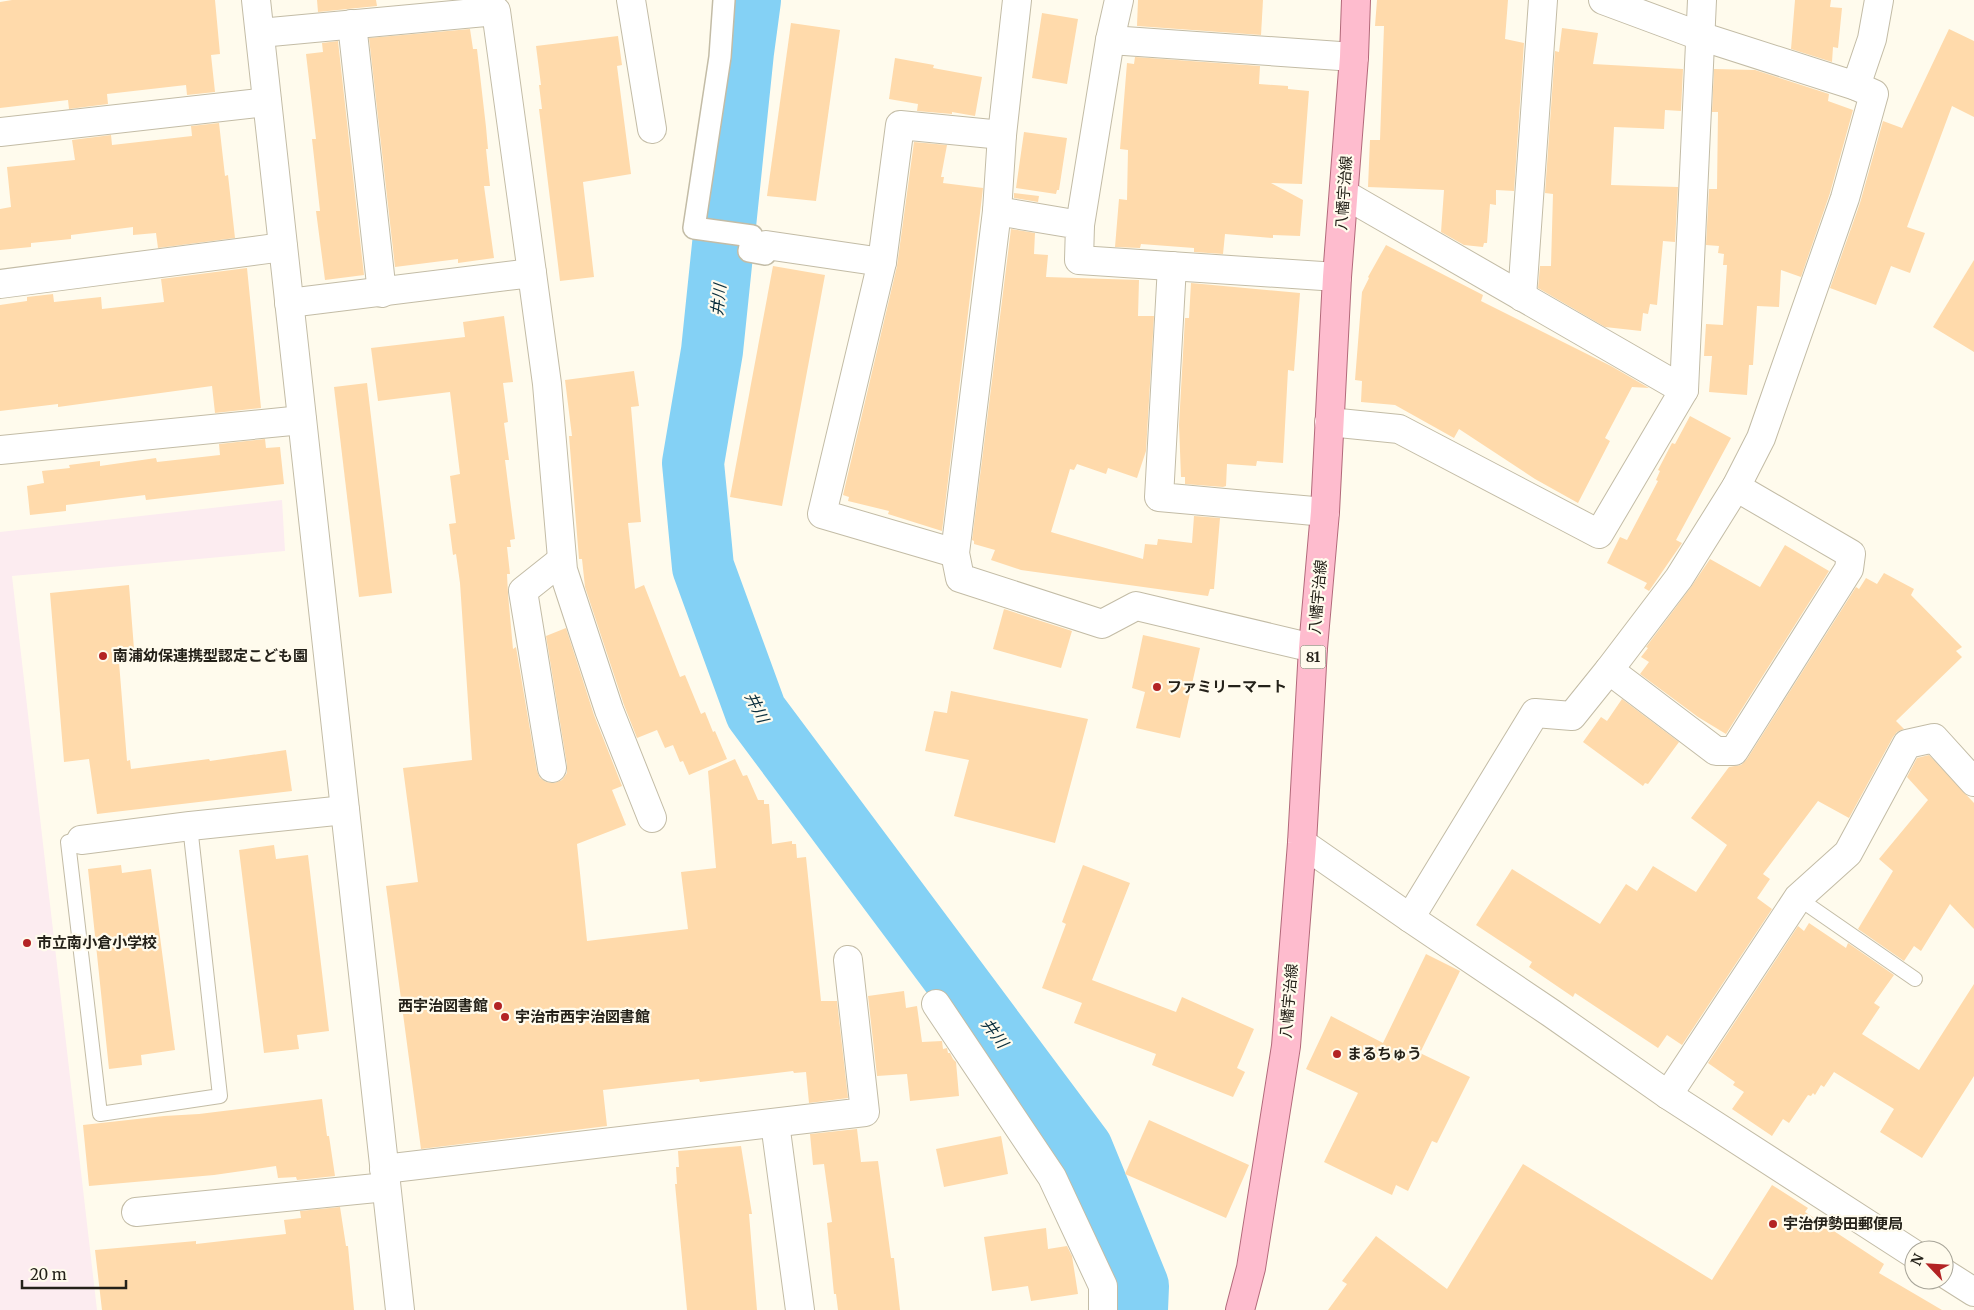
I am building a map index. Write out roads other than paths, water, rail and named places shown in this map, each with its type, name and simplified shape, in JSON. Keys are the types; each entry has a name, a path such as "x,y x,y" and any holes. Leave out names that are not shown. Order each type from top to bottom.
{"main road":[{"name":"八幡宇治線","path":"1240,1310 1251,1268 1286,1046 1302,843 1313,648 1325,512 1337,278 1354,56 1356,0"}],"street":[{"path":"256,0 400,1310"},
{"path":"631,0 652,128"},
{"path":"724,0 720,57 694,228 882,262"},
{"path":"1017,0 1002,136 997,211 955,553 960,578 1102,624 1136,606 1313,648"},
{"path":"1119,0 1110,40 1080,225 1079,260 1337,278"},
{"path":"1522,297 1543,0"},
{"path":"1410,918 1534,713 1572,716 1679,578 1736,487 1761,438 1845,198 1874,94 1856,86 1700,36 1603,0"},
{"path":"1329,422 1399,429 1599,534 1684,390 1702,0"},
{"path":"1856,86 1872,39 1879,0"},
{"path":"260,33 501,6 547,384 563,570 609,710 652,818"},
{"path":"352,24 382,293"},
{"path":"1110,40 1354,56"},
{"path":"0,132 267,102"},
{"path":"955,553 822,514 882,262 900,124 1002,136"},
{"path":"1344,194 1684,390"},
{"path":"997,211 1080,225"},
{"path":"0,284 283,247"},
{"path":"1172,266 1159,497 1325,512"},
{"path":"289,303 532,273"},
{"path":"0,450 302,420"},
{"path":"1609,670 1716,751 1734,751 1849,569 1851,554 1736,487"},
{"path":"552,768 523,591 562,560"},
{"path":"1668,1095 1798,898 1848,853 1907,744 1934,738 1974,782"},
{"path":"81,840 190,826 345,810"},
{"path":"1302,843 1668,1095 1904,1248"},
{"path":"136,1212 865,1112 848,960"},
{"path":"936,1004 1052,1177 1103,1286 1103,1310"},
{"path":"775,1123 800,1310"},
{"path":"1954,1279 1974,1292"}],"lane":[{"path":"81,840 68,842 100,1114 220,1096 190,826"},
{"path":"1798,898 1915,979"}],"waterway":[{"name":"井川","path":"750,0 712,351 693,463 703,567 756,712 1082,1149 1138,1286 1137,1310"}],"place":[{"name":"南浦幼保連携型認定こども園","path":"103,656"},
{"name":"ファミリーマート","path":"1157,687"},
{"name":"市立南小倉小学校","path":"27,943"},
{"name":"西宇治図書館","path":"498,1006"},
{"name":"宇治市西宇治図書館","path":"505,1017"},
{"name":"まるちゅう","path":"1337,1054"},
{"name":"宇治伊勢田郵便局","path":"1773,1224"}]}
